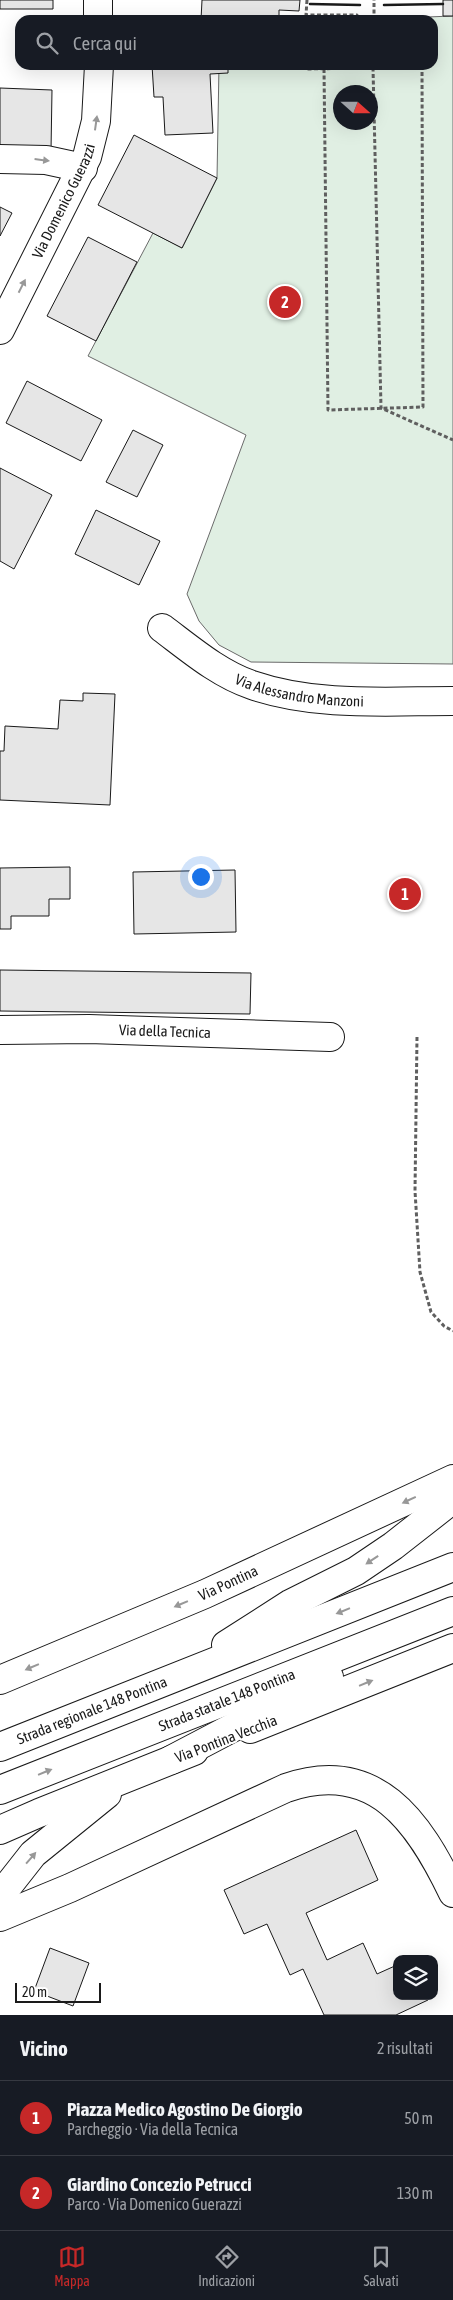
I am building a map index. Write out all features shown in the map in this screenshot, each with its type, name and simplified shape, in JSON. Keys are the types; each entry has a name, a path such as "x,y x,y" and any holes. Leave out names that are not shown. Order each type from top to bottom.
{"main road":[{"path":"98,0 98,15"},
{"name":"Via Domenico Guerazzi","path":"0,330 82,168 96,121 99,70"},
{"path":"0,158 46,160 82,168"},
{"name":"Via Alessandro Manzoni","path":"162,628 215,666 243,681 262,688 331,701 453,701"},
{"name":"Via della Tecnica","path":"0,1030 89,1029 330,1037"},
{"name":"Via Pontina","path":"0,1680 205,1594 453,1479"},
{"path":"184,1674 267,1617 356,1571 393,1546 453,1499"},
{"path":"184,1674 453,1567"},
{"path":"171,1760 451,1612"},
{"name":"Strada statale 148 Pontina","path":"0,1790 451,1612"},
{"name":"Via Pontina Vecchia","path":"0,1830 453,1648"},
{"name":"Strada regionale 148 Pontina","path":"0,1746 184,1674"},
{"path":"0,1896 34,1854 126,1778"},
{"path":"0,1916 70,1888 286,1788 319,1780 332,1779 358,1784 392,1802 427,1843 453,1893"}],"path":[{"path":"307,0 306,14 357,15"},
{"path":"374,0 374,15"},
{"path":"324,70 328,410 423,407 422,70"},
{"path":"373,70 381,408"},
{"path":"381,408 453,440"},
{"path":"417,1037 415,1183 420,1272 431,1312 444,1326 453,1331"}],"green space":[{"path":"453,16 453,664 251,662 219,645 199,621 187,594 246,435 88,356 153,233 182,248 217,178 219,70 438,70 438,17"}],"building":[{"path":"0,0 53,0 53,9 0,9"},
{"path":"202,0 300,0 299,11 279,10 279,15 201,15"},
{"path":"443,0 453,0 453,16 443,16"},
{"path":"152,70 228,70 228,73 210,74 213,133 165,135 163,97 154,97"},
{"path":"0,88 52,90 51,151 0,150"},
{"path":"134,135 217,178 182,248 98,205"},
{"path":"0,207 12,213 0,236"},
{"path":"88,237 137,262 96,341 47,316"},
{"path":"27,381 102,420 81,461 6,423"},
{"path":"133,430 163,445 137,497 106,482"},
{"path":"0,468 52,495 14,569 0,561"},
{"path":"96,510 160,541 139,585 75,554"},
{"path":"83,693 115,694 110,805 0,800 0,751 4,751 5,726 58,729 60,700 83,701"},
{"path":"70,867 70,899 49,899 49,916 11,916 11,929 0,929 0,868"},
{"path":"235,870 236,932 134,934 133,872"},
{"path":"0,970 251,973 250,1014 0,1011"},
{"path":"356,1830 378,1880 306,1913 327,1960 363,1943 377,1974 393,1967 393,2000 428,2000 396,2015 324,2015 303,1969 290,1975 267,1924 244,1934 224,1890"},
{"path":"50,1948 89,1963 73,2006 34,1991"}],"wall":[{"path":"310,4 360,5"},
{"path":"384,5 443,4"}],"place":[{"name":"Giardino Concezio Petrucci","path":"285,302"},
{"name":"Piazza Medico Agostino De Giorgio","path":"405,894"}]}
